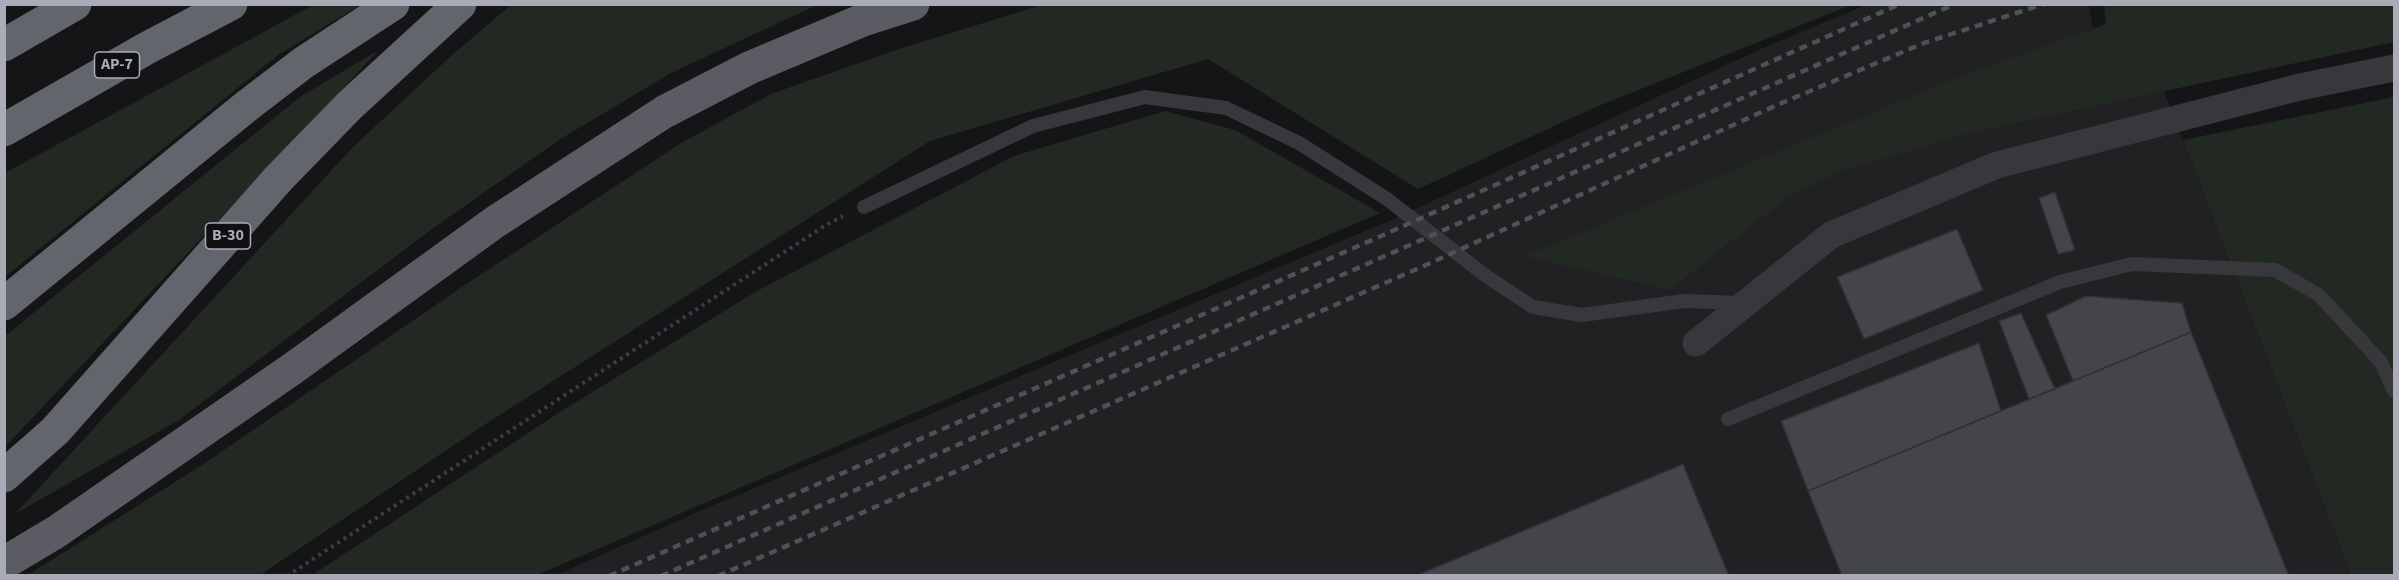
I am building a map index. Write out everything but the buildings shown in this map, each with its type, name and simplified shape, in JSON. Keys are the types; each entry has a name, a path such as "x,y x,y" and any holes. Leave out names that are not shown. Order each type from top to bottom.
{"highway":[{"path":"4,45 75,4"},
{"name":"AP-7","path":"4,130 147,48 231,4"},
{"path":"4,304 248,105 303,63 393,4"},
{"name":"B-30","path":"4,476 55,431 279,178 367,89 460,4"},
{"path":"4,563 56,532 292,369 495,222 663,112 750,68 863,20 913,4"}],"street":[{"path":"1696,342 1831,235 1996,165 2300,87 2394,68"}],"lane":[{"path":"864,207 1033,126 1145,97 1226,108 1299,143 1387,199 1486,276 1533,307 1582,315 1684,301 1745,303"},
{"path":"1728,419 2060,282 2132,264 2275,270 2319,295 2381,362 2394,391"}],"path":[{"path":"287,576 826,225 864,207"}],"shaded area":[{"path":"512,4 817,5 671,73 562,138 432,229 179,420 15,514 353,147 452,55"},
{"path":"1045,4 1851,5 1591,109 1418,189 1208,59 930,141 487,423 260,575 28,575 205,463 465,285 681,143 771,94 899,49"},
{"path":"1868,4 2089,5 2093,29 2158,76 2351,575 554,576 702,510 1396,218 1761,49"},
{"path":"313,5 360,5 278,55 5,277 5,173"},
{"path":"2104,5 2394,5 2394,42 1969,133 1841,171 1786,198 1670,290 1524,256 1964,75 2106,24"},
{"path":"379,50 5,447 5,336 300,97"},
{"path":"2394,97 2394,575 2351,575 2183,140"},
{"path":"1165,111 1235,130 1380,213 537,575 312,575 560,412 757,291 1014,156"}],"railway":[{"path":"609,576 1381,236 1900,4"},
{"path":"661,576 1955,4"},
{"path":"718,576 1426,265 1777,105 1924,43 2044,4"}]}
